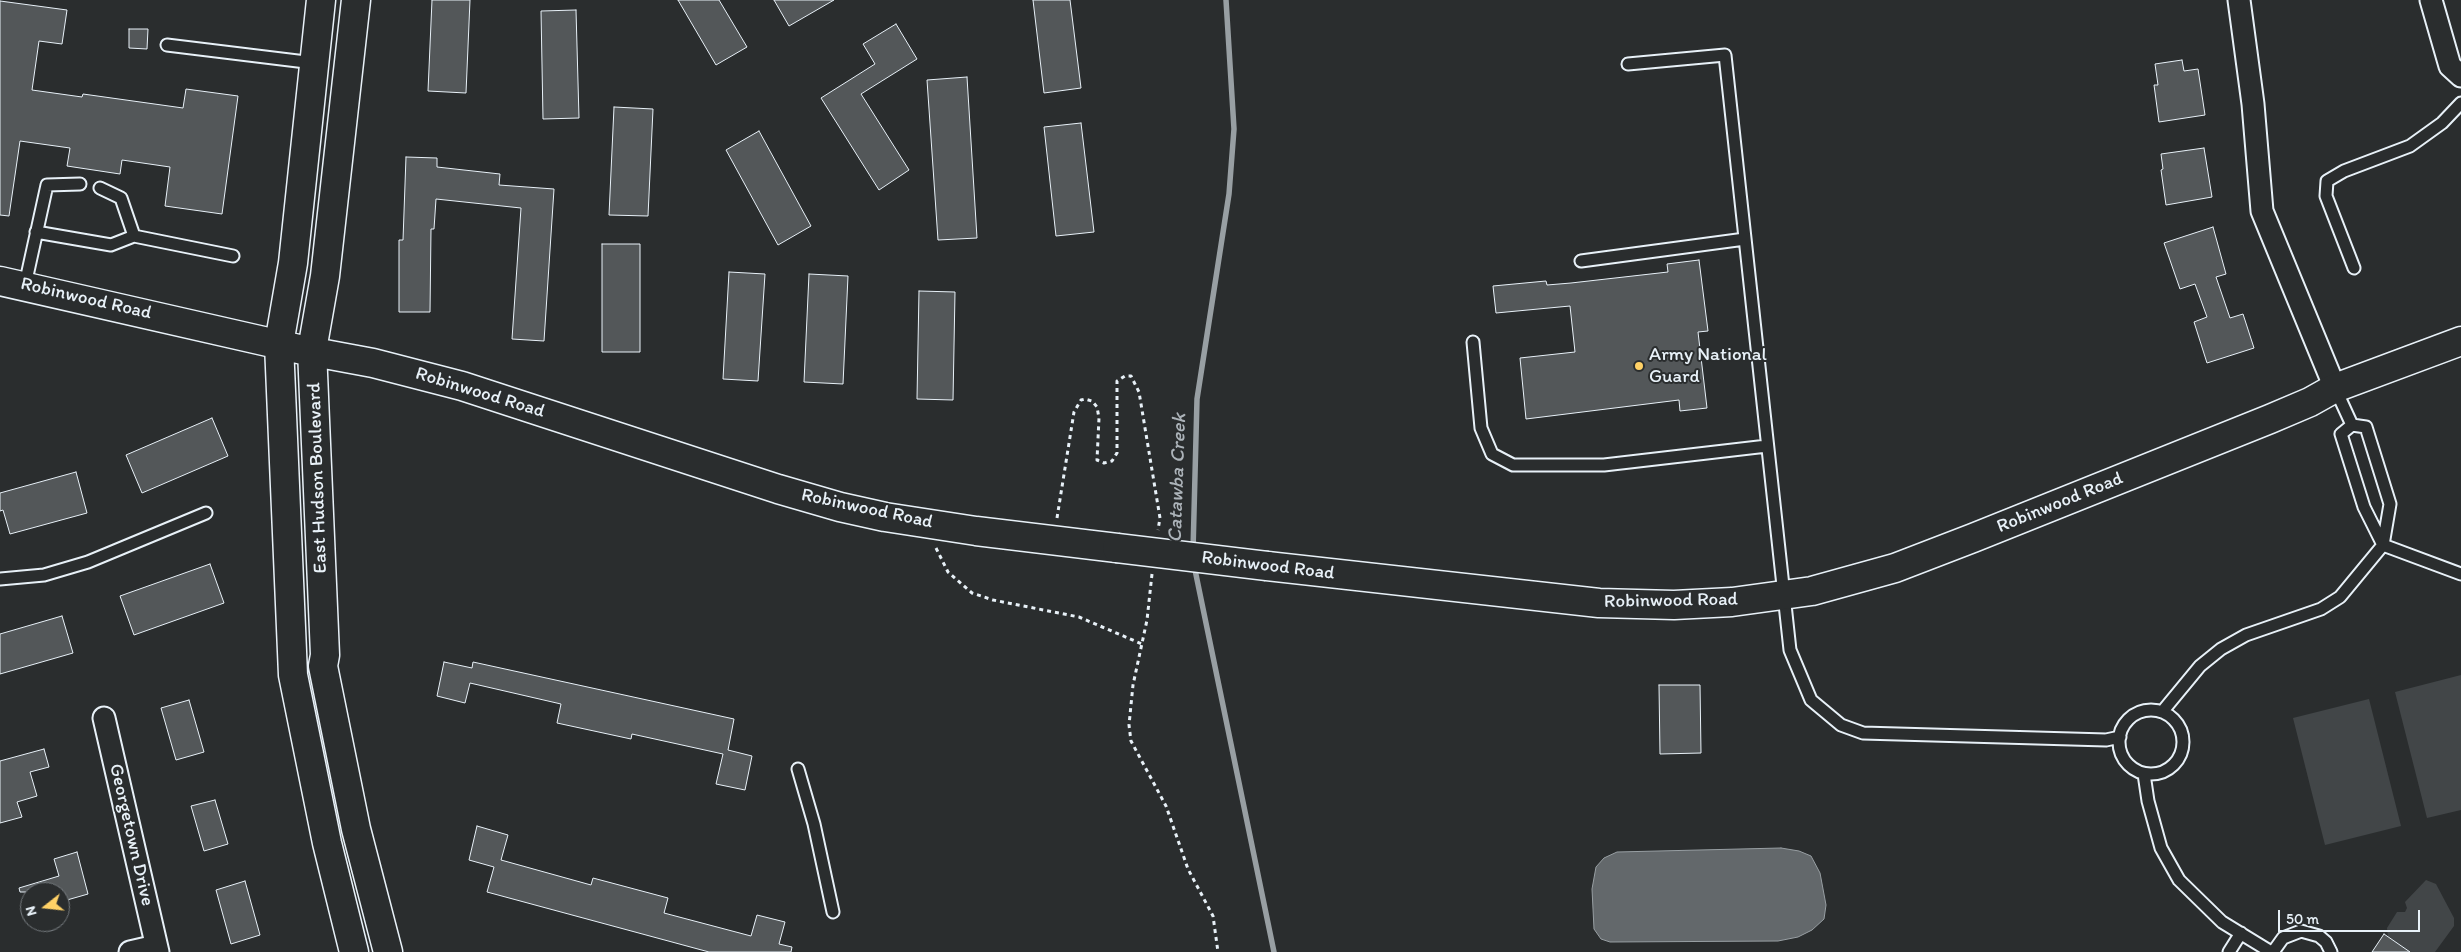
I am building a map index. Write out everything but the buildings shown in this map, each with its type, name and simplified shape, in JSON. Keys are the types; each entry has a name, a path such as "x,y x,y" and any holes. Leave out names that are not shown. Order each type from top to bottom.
{"main road":[{"name":"East Hudson Boulevard","path":"321,0 293,263 279,344 293,675 327,843 354,952"},
{"name":"East Hudson Boulevard","path":"356,0 325,276 312,350 325,655 323,666 356,828 388,952"},
{"name":"Robinwood Road","path":"12,283 279,344 373,363 462,386 778,489 840,507 928,523 1267,566 1599,603 1674,605 1732,602 1812,591 1903,564 2270,419 2310,402 2335,388 2461,341"}],"street":[{"path":"2239,0 2253,104 2262,211 2335,388"},
{"path":"2431,0 2450,66 2461,76"},
{"name":"Georgetown Drive","path":"104,718 157,949"},
{"path":"130,952 157,949"}],"lane":[{"path":"168,45 314,63"},
{"path":"1628,64 1725,55 1790,650 1811,700 1842,726 1863,733 2106,740 2120,742"},
{"path":"2354,268 2326,196 2328,181 2344,171 2410,146 2442,123 2461,103"},
{"path":"12,283 36,232 47,185 80,184"},
{"path":"100,188 121,198 134,236"},
{"path":"36,232 111,246 134,236 232,256"},
{"path":"1581,261 1745,239"},
{"path":"1473,342 1481,428 1492,454 1513,465 1604,465 1768,446"},
{"path":"2335,388 2352,425"},
{"path":"2162,712 2200,666 2221,649 2246,635 2321,609 2340,597 2383,545 2390,504 2366,427 2352,425 2341,434 2364,507 2383,545 2461,574"},
{"path":"0,580 44,575 88,562 206,513"},
{"path":"2153,710 2162,712 2171,717 2178,725 2183,735 2183,746 2180,757 2174,765 2165,772 2149,774 2128,764 2120,742 2127,721 2135,715 2153,710"},
{"path":"798,769 814,824 833,912"},
{"path":"2149,774 2148,801 2161,848 2179,880 2222,922 2272,952 2283,938 2301,931 2319,936 2326,942 2331,952"},
{"path":"2229,952 2241,933"}],"path":[{"path":"1053,540 1074,412 1081,400 1092,401 1097,407 1099,418 1096,460 1104,463 1112,460 1117,453 1117,381 1124,376 1131,376 1139,392 1160,518 1157,536"},
{"path":"928,523 935,548 948,572 972,593 993,600 1079,617 1142,644"},
{"path":"1154,564 1131,705 1129,725 1131,741 1166,806 1188,869 1213,916 1218,952"}],"shaded area":[{"path":"2461,675 2461,810 2427,818 2395,692"},
{"path":"2369,699 2401,826 2325,845 2293,718"},
{"path":"1781,848 1799,851 1811,856 1820,873 1826,905 1824,919 1812,930 1798,937 1778,941 1610,942 1601,939 1594,929 1592,889 1596,867 1604,858 1617,852"},
{"path":"2426,880 2436,884 2454,918 2454,926 2435,952 2410,952 2388,937 2387,928 2397,912 2405,912 2407,908 2405,902"}],"waterway":[{"name":"Catawba Creek","path":"1193,551 1197,399 1229,194 1234,129 1226,0"},
{"name":"Catawba Creek","path":"1194,565 1274,952"}],"place":[{"name":"Army National Guard","path":"1639,366"}]}
